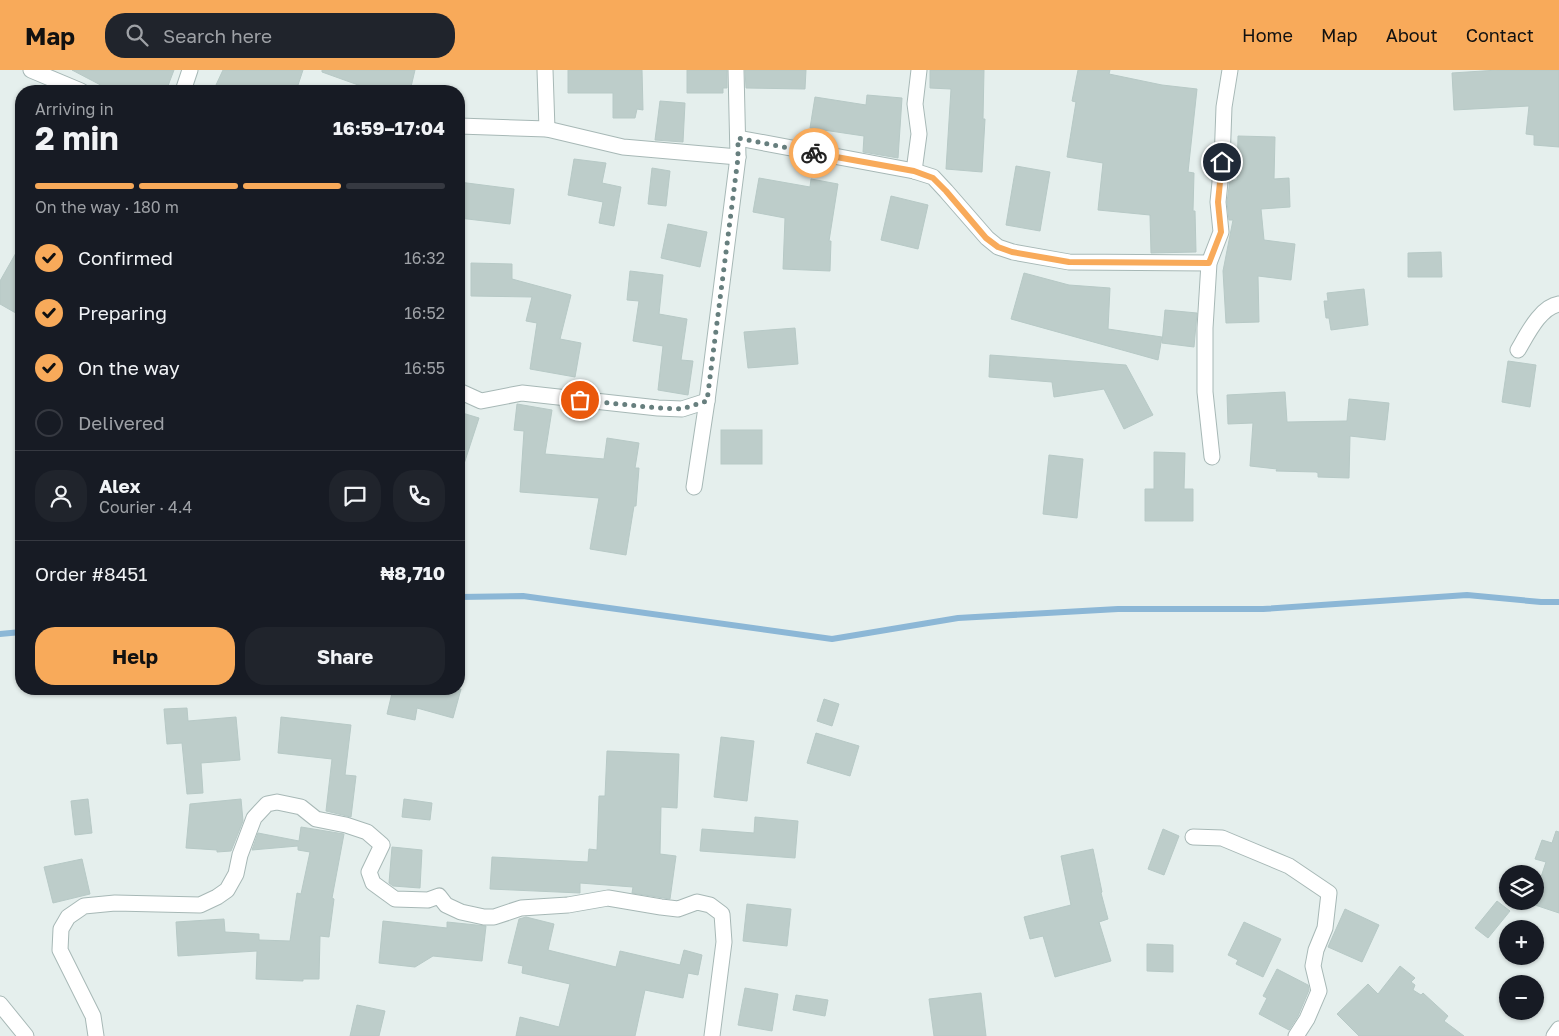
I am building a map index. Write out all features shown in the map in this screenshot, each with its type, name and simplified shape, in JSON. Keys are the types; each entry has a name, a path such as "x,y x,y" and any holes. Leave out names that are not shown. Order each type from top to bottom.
{"street":[{"path":"31,70 67,85"},
{"path":"185,85 190,70"},
{"path":"545,70 547,129"},
{"path":"694,487 738,158 736,70"},
{"path":"914,171 919,134 915,104 919,70"},
{"path":"1212,457 1205,392 1209,263 1221,232 1218,202 1224,107 1230,70"},
{"path":"465,126 547,129 623,147 738,158"},
{"path":"738,138 914,171 933,178 986,238 998,247 1012,252 1069,262 1209,263"},
{"path":"1518,350 1535,321 1554,305 1559,304"},
{"path":"465,394 481,401 522,393 682,409 707,401"},
{"path":"96,1036 93,1016 60,950 62,930 68,917 84,906 115,903 200,905 217,897 228,890 236,874 240,855 254,818 268,804 277,802 301,806 316,819 346,825 367,832 382,845 368,872 373,883 395,898 428,900 439,896 446,905 460,912 494,917 521,908 568,905 608,898 661,907 678,908 697,902 710,905 722,914 724,942 712,1036"},
{"path":"1193,837 1222,838 1289,866 1329,893 1325,928 1312,966 1319,991 1296,1036"},
{"path":"0,1004 26,1036"},
{"path":"1554,1036 1559,1029"}],"building":[{"path":"72,70 174,70 168,85 101,85"},
{"path":"223,70 303,70 298,85 216,85"},
{"path":"322,70 415,70 411,85 358,85 322,72"},
{"path":"568,70 642,70 643,110 637,109 635,118 613,118 613,93 568,93"},
{"path":"687,70 727,70 727,88 723,88 723,93 687,93"},
{"path":"745,70 806,70 805,89 746,88"},
{"path":"930,70 984,70 983,119 985,119 982,172 946,169 951,89 930,88"},
{"path":"1078,70 1110,70 1109,74 1162,85 1197,89 1188,172 1194,173 1193,211 1195,211 1196,252 1151,253 1150,215 1098,210 1103,163 1067,157 1076,102 1072,101"},
{"path":"1498,70 1559,70 1559,147 1534,145 1534,135 1526,134 1529,106 1454,110 1452,73"},
{"path":"867,95 902,98 898,158 863,152 864,136 810,128 815,97 866,105"},
{"path":"660,101 685,103 683,142 655,140"},
{"path":"1238,136 1275,137 1274,179 1289,178 1290,207 1261,209 1264,240 1295,244 1291,280 1258,276 1259,322 1226,323 1223,271 1233,220 1229,220 1227,202 1230,180 1237,180"},
{"path":"574,159 606,163 602,183 621,187 614,226 599,223 603,202 568,195"},
{"path":"1016,166 1050,172 1040,231 1006,225"},
{"path":"652,168 670,171 666,206 648,204"},
{"path":"759,178 810,187 811,179 838,184 829,241 831,241 830,271 783,269 785,218 753,212"},
{"path":"465,183 514,189 510,224 465,219"},
{"path":"891,196 928,205 918,249 881,240"},
{"path":"668,224 707,232 700,267 661,258"},
{"path":"1441,252 1442,277 1408,277 1408,253"},
{"path":"15,255 15,313 0,304 0,281"},
{"path":"471,263 512,264 512,279 571,295 560,339 581,343 575,377 530,369 537,323 526,321 532,297 471,296"},
{"path":"630,271 663,275 659,314 687,319 681,360 693,361 688,395 658,390 663,346 633,341 639,301 627,300"},
{"path":"1024,273 1069,285 1110,288 1108,329 1162,337 1158,360 1011,319"},
{"path":"1364,289 1368,325 1331,330 1329,318 1326,318 1324,301 1328,301 1327,293"},
{"path":"1165,310 1197,313 1194,347 1162,343"},
{"path":"795,328 798,364 748,368 744,332"},
{"path":"990,355 1126,365 1153,415 1124,429 1104,389 1054,397 1052,382 989,377"},
{"path":"1508,361 1536,365 1530,407 1502,402"},
{"path":"1285,392 1287,422 1347,421 1349,399 1389,403 1385,440 1350,436 1349,478 1318,477 1316,472 1276,471 1277,469 1250,466 1253,423 1228,424 1227,395"},
{"path":"517,404 552,410 545,454 604,459 607,438 639,443 635,468 639,468 636,506 634,506 626,555 590,549 599,498 520,492 524,431 514,430"},
{"path":"465,414 479,418 465,461"},
{"path":"721,430 762,430 762,464 721,464"},
{"path":"1154,452 1185,453 1184,489 1193,489 1193,521 1145,521 1145,489 1154,489"},
{"path":"1049,455 1083,459 1077,518 1043,514"},
{"path":"392,695 459,695 453,718 417,708 415,720 387,714"},
{"path":"824,699 839,704 832,726 817,721"},
{"path":"187,708 188,721 236,717 240,760 201,763 203,793 187,794 182,743 167,744 164,709"},
{"path":"281,717 351,725 345,775 356,776 351,817 326,811 332,759 278,753"},
{"path":"816,733 859,746 850,776 807,763"},
{"path":"721,737 754,741 747,801 714,797"},
{"path":"607,751 679,754 677,808 661,807 660,854 676,856 670,899 632,893 633,887 580,883 580,893 490,889 492,857 588,862 589,849 597,850 599,796 605,796"},
{"path":"88,799 92,833 75,835 71,801"},
{"path":"241,799 243,821 231,851 217,852 217,850 186,848 190,804"},
{"path":"404,799 432,803 430,820 402,817"},
{"path":"755,817 798,821 795,858 700,851 702,829 754,833"},
{"path":"301,827 344,834 332,898 334,899 329,937 320,936 319,979 303,979 303,981 256,979 257,951 178,956 176,922 224,919 225,932 259,934 259,940 290,941 297,893 301,894 310,852 298,850 298,846 252,850 258,833 299,841"},
{"path":"1163,829 1179,836 1164,875 1148,869"},
{"path":"1556,831 1559,832 1559,913 1544,908 1544,868 1546,862 1535,859 1542,840 1552,843"},
{"path":"392,847 422,850 420,888 393,886 389,883"},
{"path":"1093,849 1108,919 1099,922 1111,961 1055,977 1043,936 1030,939 1024,917 1071,905 1061,856"},
{"path":"82,859 90,894 53,903 44,867"},
{"path":"1497,901 1499,903 1499,910 1510,911 1503,920 1499,920 1499,924 1488,938 1475,928"},
{"path":"747,904 791,909 787,946 743,941"},
{"path":"1345,909 1379,925 1362,962 1328,947"},
{"path":"526,917 554,924 548,950 616,967 620,951 680,965 684,950 702,955 698,975 688,973 683,998 645,990 635,1036 516,1036 520,1017 559,1027 570,984 522,973 523,966 508,963 519,919"},
{"path":"383,921 447,928 447,922 486,926 482,961 433,956 415,967 379,963"},
{"path":"1244,922 1281,939 1263,977 1236,964 1238,960 1228,955"},
{"path":"1147,944 1173,945 1173,972 1147,971"},
{"path":"1400,966 1415,978 1411,982 1415,985 1413,990 1421,995 1423,993 1448,1016 1444,1021 1464,1036 1359,1036 1337,1014 1368,984 1378,994"},
{"path":"1277,969 1308,985 1309,990 1298,1016 1289,1030 1259,1014 1267,998 1263,996"},
{"path":"745,988 778,994 772,1031 738,1025"},
{"path":"981,993 986,1036 934,1036 929,999"},
{"path":"796,995 828,1000 825,1016 793,1010"},
{"path":"357,1005 385,1011 379,1036 350,1036"}],"waterway":[{"path":"465,597 523,596 832,639 958,618 1118,609 1263,609 1467,595 1559,602"},
{"path":"0,634 15,633"}],"way so far":[{"path":"580,400 682,409 707,401 738,158 738,138 814,153"}],"route":[{"path":"814,153 914,171 933,178 986,238 998,247 1012,252 1069,262 1209,263 1221,232 1218,202 1222,162"}]}
